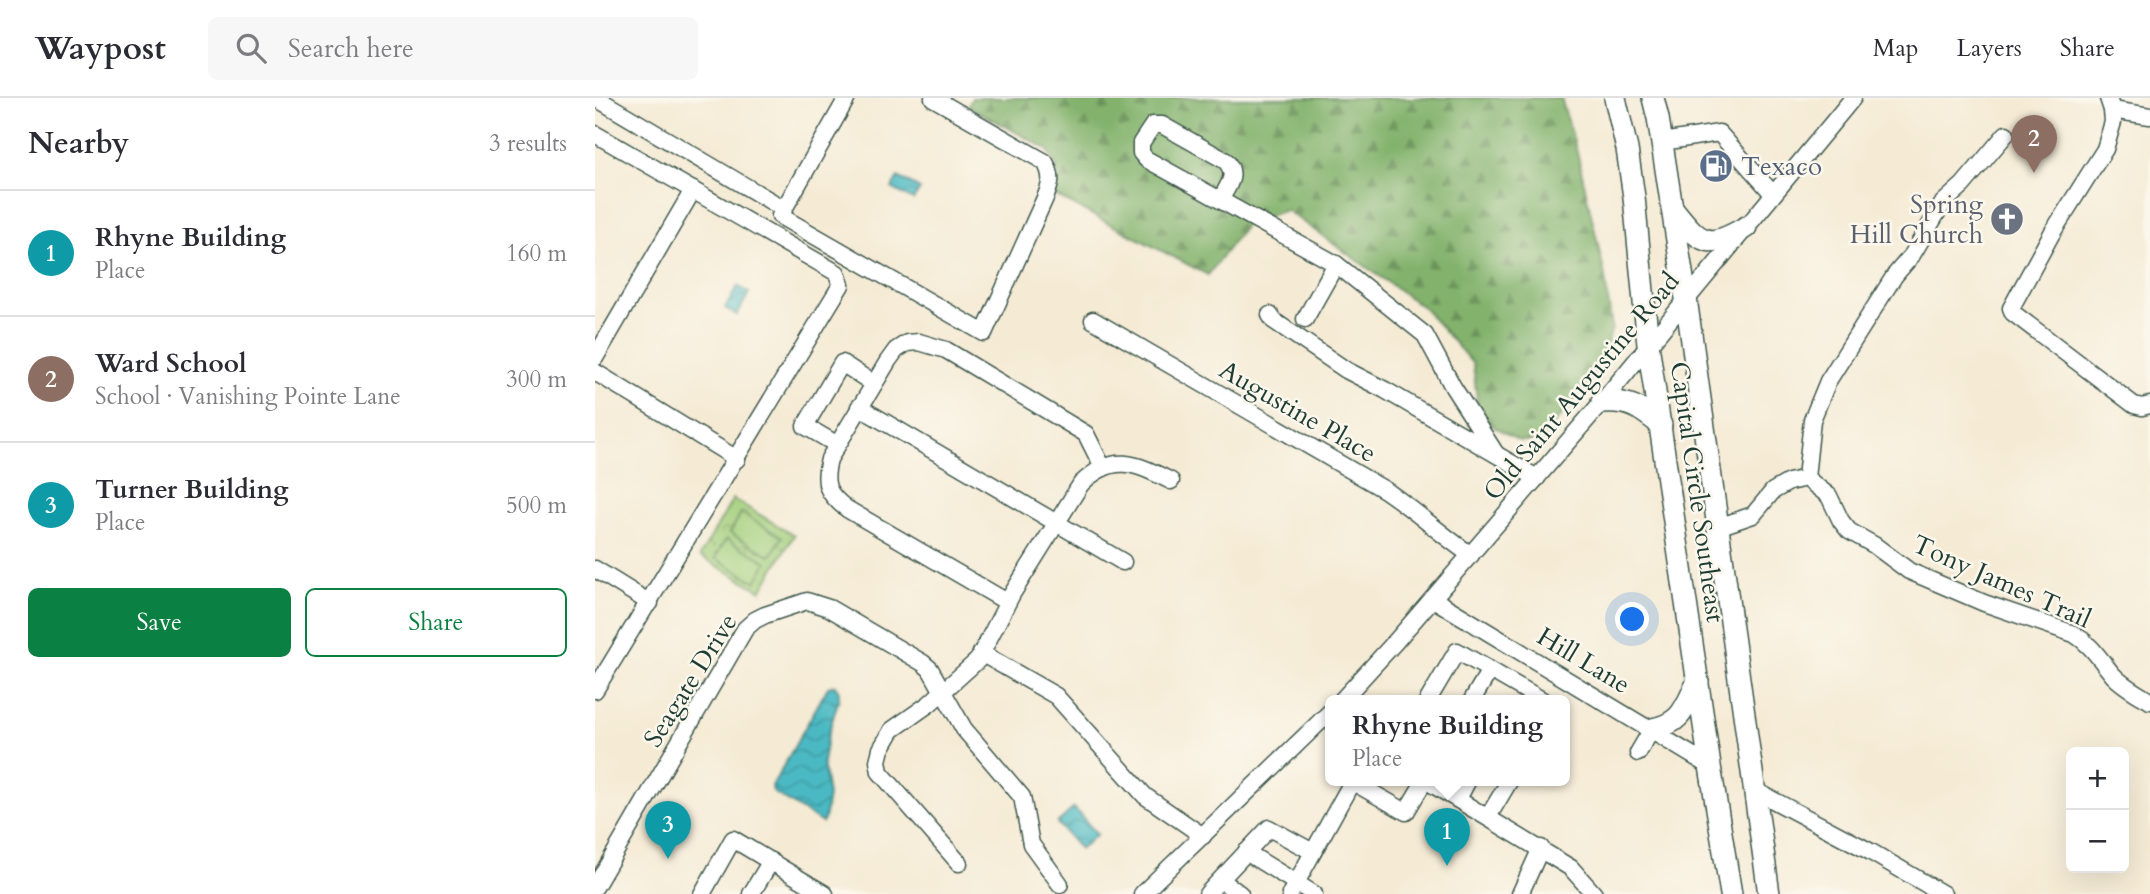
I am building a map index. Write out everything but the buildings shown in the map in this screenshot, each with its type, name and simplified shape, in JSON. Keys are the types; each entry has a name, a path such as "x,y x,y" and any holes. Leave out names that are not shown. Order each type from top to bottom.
{"main road":[{"name":"Capital Circle Southeast","path":"1615,98 1627,149 1634,197 1649,344 1697,681 1731,894"},
{"name":"Capital Circle Southeast","path":"1653,98 1686,298 1769,894"},
{"path":"1672,208 1696,236 1706,240 1724,240 1746,226"},
{"path":"1602,402 1618,401 1633,405 1661,425"},
{"path":"1652,729 1672,724 1681,714 1697,681"}],"street":[{"path":"596,98 784,209"},
{"path":"847,98 780,216 984,334 1051,184 1051,172 1045,162 933,98"},
{"name":"Old Saint Augustine Road","path":"1347,695 1602,402 1853,98"},
{"path":"2150,116 2110,104 2113,122 2105,149 2052,233 2011,308 2045,339 2134,405 2150,405"},
{"path":"1220,200 1232,178 1232,168 1226,161 1162,125 1153,125 1141,143 1141,153 1146,159 1220,200 1336,264 1425,335 1453,387 1496,454"},
{"path":"1662,142 1719,133 1773,194"},
{"path":"595,134 837,273 841,285 595,690"},
{"path":"1718,527 1753,515 1773,491 1789,482 1806,478 1812,420 1828,381 1943,203 1963,185 2006,134"},
{"path":"595,358 693,190"},
{"path":"1305,319 1336,264"},
{"path":"1270,315 1274,321 1346,370 1537,478"},
{"name":"Augustine Place","path":"1093,320 1385,490 1471,555"},
{"path":"1007,602 847,509 834,499 828,490 825,475 828,458 896,350 907,343 933,345 1086,434 1103,468"},
{"path":"837,444 805,426 842,363 874,384"},
{"path":"595,372 737,459"},
{"path":"859,407 1123,562"},
{"path":"959,863 880,772 878,761 881,748 893,730 943,692 978,660 1007,602 1081,484 1093,472 1115,463 1132,463 1171,481"},
{"name":"Tony James Trail","path":"1806,478 1829,496 1849,531 1874,545 1909,571 1960,593 2074,634 2085,640 2115,677 2150,701"},
{"path":"595,569 650,603"},
{"name":"Hill Lane","path":"1433,599 1710,766"},
{"name":"Seagate Drive","path":"595,887 745,629 755,620 807,601 817,603 930,669 964,729 1022,797 1031,844 1060,884"},
{"path":"1431,695 1457,651 1490,670 1518,694"},
{"path":"981,653 1056,696 1145,796 1203,836"},
{"path":"1475,695 1490,670"},
{"path":"1142,894 1325,717"},
{"path":"1638,753 1652,729"},
{"path":"1293,889 1350,786"},
{"path":"1362,786 1406,812 1421,786"},
{"path":"1435,786 1571,867 1594,894"},
{"path":"1458,799 1465,786"},
{"path":"1488,817 1506,786"},
{"path":"1756,791 1943,894"},
{"path":"1207,894 1269,828 1313,852"},
{"path":"702,894 733,839 771,861 804,888 825,894"},
{"path":"1520,894 1541,848"},
{"path":"1246,852 1293,889 1314,894"},
{"path":"751,894 771,861"},
{"path":"1221,880 1240,894"}],"green space":[{"path":"972,98 1561,98 1577,152 1604,271 1612,328 1599,370 1540,441 1519,441 1479,418 1473,364 1424,308 1286,210 1247,223 1208,275 1052,194 1057,167 1047,149 968,106"},
{"path":"733,499 794,535 761,591 700,556"},
{"path":"741,513 782,537 771,556 730,533"},
{"path":"726,539 767,562 756,582 715,558"}],"water":[{"path":"898,177 920,189 913,200 892,188"},
{"path":"738,286 749,293 737,315 725,308"},
{"path":"835,685 839,698 823,762 828,796 822,823 773,792 772,786 828,687"},
{"path":"1074,808 1097,834 1080,849 1057,823"}],"place":[{"name":"Texaco","path":"1716,166"},
{"name":"Ward School","path":"2034,173"},
{"name":"Spring Hill Church","path":"2007,219"},
{"name":"Turner Building","path":"668,859"},
{"name":"Rhyne Building","path":"1447,866"}]}
